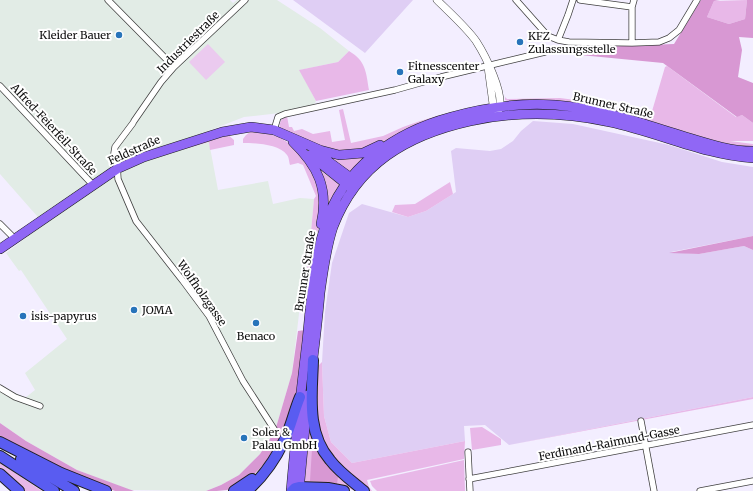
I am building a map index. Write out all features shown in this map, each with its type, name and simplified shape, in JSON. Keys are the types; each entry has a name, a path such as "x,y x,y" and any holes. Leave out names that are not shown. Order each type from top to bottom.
{"highway":[{"path":"313,360 312,418 315,433 320,446 340,471 364,491"},
{"path":"247,491 263,475 285,440 300,397"},
{"path":"0,443 74,491"},
{"path":"0,443 61,472 106,491"},
{"path":"0,456 54,491"},
{"path":"234,491 261,472 274,459"},
{"path":"3,476 13,491"},
{"path":"3,476 19,491"},
{"path":"295,490 328,488 344,491"}],"main road":[{"name":"Brunner Straße","path":"295,490 300,397 313,284 319,246 325,224 336,200 369,158 392,141 414,130 441,120 462,114 529,105 573,107 634,121 723,147 753,151"},
{"name":"Brunner Straße","path":"295,490 303,439 323,274 329,240 350,184 364,175 376,164 404,144 441,128 498,110 585,117 638,128 707,150 739,157 753,158"},
{"name":"Feldstraße","path":"0,249 117,169 144,157 222,132 251,127 274,130 293,140"},
{"path":"293,140 339,155 350,155 363,152 387,141 392,141"},
{"path":"293,140 312,150 350,184"},
{"path":"293,140 306,154 314,167 318,175 322,191 323,211 312,268 313,284"}],"street":[{"path":"108,0 174,67"},
{"name":"Industriestraße","path":"117,169 114,153 115,147 161,82 174,67 245,0"},
{"path":"437,0 476,41 488,65 489,76 498,110"},
{"path":"516,0 548,36 558,40 569,42 632,43 659,42 669,38 679,30 697,0"},
{"path":"558,40 573,0"},
{"path":"580,0 632,7"},
{"path":"632,43 632,7 634,0"},
{"path":"274,130 278,118 285,114 395,90 488,65 545,52"},
{"name":"Alfred-Feierfeil-Straße","path":"0,86 93,185"},
{"name":"Wolfholzgasse","path":"117,169 118,179 136,221 209,316 248,390 274,429"},
{"path":"0,224 14,240"},
{"path":"0,388 15,397 40,406"},
{"path":"641,421 654,491"},
{"name":"Ferdinand-Raimund-Gasse","path":"469,479 753,426"},
{"path":"468,452 470,491"},
{"path":"700,491 753,481"}],"shaded area":[{"path":"0,0 230,0 233,3 237,0 277,0 320,28 349,51 338,62 300,70 316,101 314,105 280,113 244,117 180,142 181,150 209,142 218,190 268,181 273,204 300,198 314,199 309,254 301,297 292,373 275,431 260,454 239,475 221,485 206,491 130,490 77,470 26,441 0,423 0,385 25,398 35,390 25,373 67,339 21,270 19,271 6,253 44,224 0,174"},
{"path":"293,0 413,0 365,53"},
{"path":"701,0 720,0 714,1 707,17 729,24 745,19 747,0 753,0 753,38 739,37 742,50 738,77 753,83 753,123 742,115 737,117 663,63 570,54 571,48 674,44"},
{"path":"747,0 745,19 729,24 707,17 714,1"},
{"path":"208,44 225,62 206,80 189,62"},
{"path":"349,51 362,63 366,72 369,90 316,101 299,70 338,62"},
{"path":"667,66 736,117 742,115 753,123 753,141 730,141 753,144 753,148 714,142 654,123 505,100 505,97 507,99 560,98 583,101 650,118 665,67"},
{"path":"343,109 351,143 383,136 420,121 452,112 374,146 356,151 334,151 280,129 281,121 287,116 289,127 292,127 294,131 302,129 313,134 330,131 332,142 345,140 339,110"},
{"path":"533,121 573,124 669,145 722,162 753,167 753,236 671,252 699,254 744,246 753,250 753,397 509,445 485,425 464,426 465,441 352,463 331,442 324,416 322,362 325,312 332,263 349,213 362,204 408,217 426,211 456,192 451,151 456,148 490,151 501,149 513,141 521,131"},
{"path":"253,130 279,137 292,145 309,162 320,190 319,227 314,244 308,282 305,282 314,199 316,196 303,165 298,163 290,165 287,155 283,151 273,146 243,143 243,139 246,135"},
{"path":"227,134 234,140 234,145 210,150 209,142 181,150"},
{"path":"372,152 350,174 323,153"},
{"path":"318,167 342,186 327,212"},
{"path":"450,182 453,194 426,211 408,217 392,212 395,205 415,204"},
{"path":"753,236 753,250 744,246 699,254 669,253"},
{"path":"305,330 300,376 295,400 288,423 278,444 265,463 248,479 227,490 206,491 239,475 260,454 275,431 292,373 298,331"},
{"path":"322,362 324,416 331,442 352,463 465,441 464,459 367,480 372,491 369,491 335,461 319,434 315,400 318,366"},
{"path":"753,397 753,399 509,445"},
{"path":"309,419 311,426 357,491 339,486 302,484"},
{"path":"0,423 26,441 77,470 134,491 115,491 73,475 22,450 0,436"},
{"path":"482,427 501,439 501,445 472,450 470,428"},
{"path":"317,448 324,462 338,477 337,484 310,481 312,449"},
{"path":"464,460 465,491 377,491 372,486 370,481"},
{"path":"0,463 42,491 22,491 0,468"}],"place":[{"name":"Kleider Bauer","path":"119,35"},
{"name":"KFZ Zulassungsstelle","path":"520,42"},
{"name":"Fitnesscenter Galaxy","path":"400,72"},
{"name":"JOMA","path":"134,310"},
{"name":"isis-papyrus","path":"23,316"},
{"name":"Benaco","path":"256,323"},
{"name":"Soler & Palau GmbH","path":"244,438"}]}
